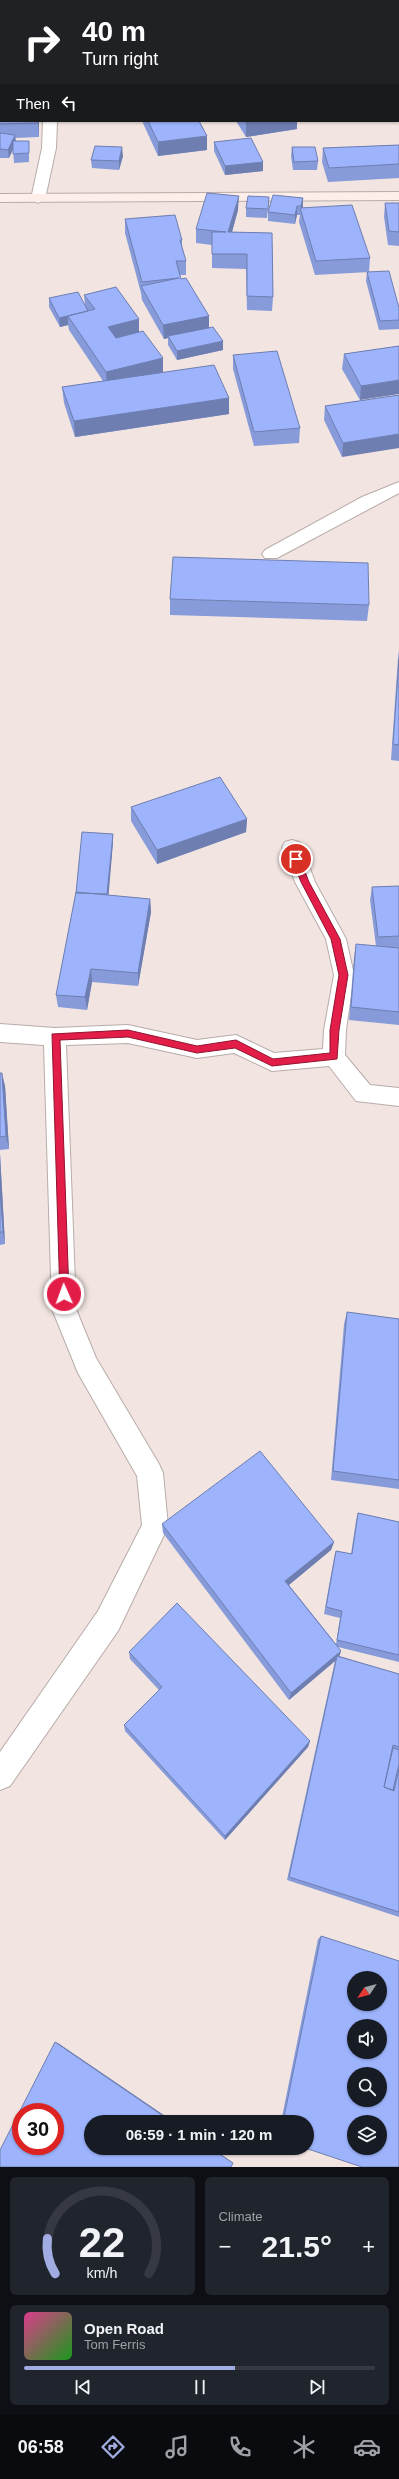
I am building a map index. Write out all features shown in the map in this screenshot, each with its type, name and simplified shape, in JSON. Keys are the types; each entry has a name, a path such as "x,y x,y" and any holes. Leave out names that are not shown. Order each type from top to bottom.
{"street":[{"path":"38,199 49,148 50,122"},
{"path":"0,198 399,196"},
{"path":"271,554 368,501 399,487"},
{"path":"292,847 305,882 336,939 344,975 335,1030 334,1056 364,1094 399,1098"},
{"path":"0,1033 55,1037 128,1034 197,1049 236,1044 272,1062 334,1056"},
{"path":"0,1776 108,1621 155,1526 150,1473 86,1365 64,1309 55,1037"}],"building":[{"path":"0,122 38,122 38,123 0,124"},
{"path":"148,122 200,122 207,136 158,142"},
{"path":"0,133 15,135 8,150 0,149"},
{"path":"251,138 263,162 225,166 214,142"},
{"path":"13,141 29,141 29,153 13,154"},
{"path":"399,145 399,164 329,168 323,148"},
{"path":"95,146 122,147 119,161 91,160"},
{"path":"292,147 315,147 318,161 294,162"},
{"path":"207,193 239,196 228,232 272,233 273,297 247,296 247,254 212,254 212,232 226,232 196,229"},
{"path":"273,195 303,198 301,206 297,206 295,215 268,212"},
{"path":"248,196 269,197 268,209 246,208"},
{"path":"385,203 399,203 399,232 389,231"},
{"path":"352,205 370,258 316,261 300,208"},
{"path":"175,215 186,261 176,261 181,279 186,278 209,316 163,325 141,286 179,278 142,282 125,219"},
{"path":"389,271 399,308 399,320 380,321 367,272"},
{"path":"116,287 139,319 108,327 116,338 143,331 163,358 106,372 68,316 95,309 84,295"},
{"path":"78,292 88,311 59,318 49,298"},
{"path":"213,327 223,341 177,351 168,336"},
{"path":"399,346 399,380 361,386 344,354"},
{"path":"277,351 300,428 254,432 233,355"},
{"path":"214,365 229,398 74,421 62,387"},
{"path":"399,395 399,434 343,443 325,406"},
{"path":"173,557 368,563 369,605 170,599"},
{"path":"399,659 399,745 393,744"},
{"path":"220,777 247,819 157,850 131,807"},
{"path":"82,832 113,834 107,894 76,893"},
{"path":"399,886 399,936 378,937 372,887"},
{"path":"76,892 150,899 138,973 91,969 85,997 56,995"},
{"path":"356,944 399,948 399,1012 351,1007"},
{"path":"0,1073 2,1073 6,1136 0,1137"},
{"path":"0,1188 3,1232 0,1232"},
{"path":"347,1312 399,1319 399,1480 333,1471"},
{"path":"260,1451 334,1542 285,1581 341,1651 291,1693 162,1524"},
{"path":"358,1513 399,1522 399,1655 337,1640 342,1611 326,1607 336,1551 352,1554"},
{"path":"177,1603 310,1741 225,1836 124,1725 162,1687 129,1652"},
{"path":"337,1656 399,1674 399,1747 393,1745 384,1787 394,1791 399,1769 399,1912 289,1877"},
{"path":"393,1748 399,1750 399,1764 393,1790 384,1787"},
{"path":"321,1936 399,1961 399,2167 362,2167 314,2151 314,2115 284,2115"},
{"path":"55,2042 162,2115 84,2115 84,2155 221,2155 233,2163 231,2167 0,2167 0,2150 12,2126 12,2155 64,2155 64,2103 24,2103"}],"route":[{"path":"64,1294 55,1037 128,1034 197,1049 236,1044 272,1062 334,1056 335,1030 344,975 336,939 305,882 296,859"}]}
